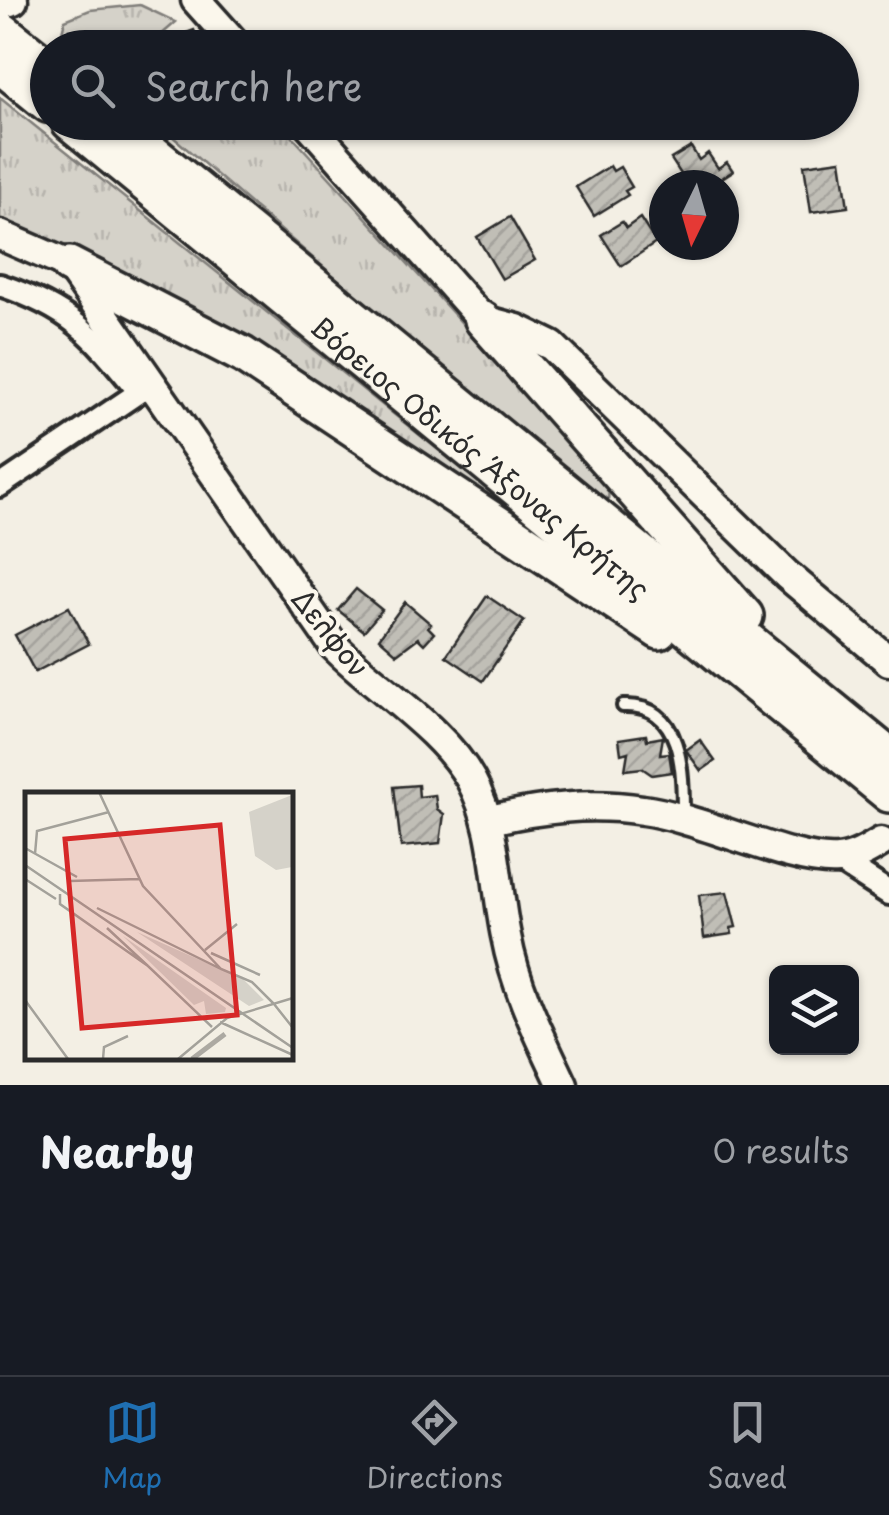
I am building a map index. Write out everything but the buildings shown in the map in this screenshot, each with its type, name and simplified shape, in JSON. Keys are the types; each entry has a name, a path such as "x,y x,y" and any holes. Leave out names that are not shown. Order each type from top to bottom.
{"highway":[{"path":"0,29 22,65"},
{"name":"Βόρειος Οδικός Άξονας Κρήτης","path":"92,140 889,794"},
{"name":"Βόρειος Οδικός Άξονας Κρήτης","path":"137,140 889,756"},
{"path":"69,266 243,355 660,631 744,675"},
{"path":"483,320 812,692"}],"main road":[{"path":"0,4 13,0"},
{"path":"196,0 223,30"},
{"path":"323,140 483,320 517,329 552,346 787,575 889,662"},
{"path":"0,234 69,266"},
{"name":"Δελφον","path":"69,266 145,388 335,647 450,751 470,778 490,820 506,937 522,999 563,1085"},
{"path":"490,820 537,809 595,805 683,816 809,856 838,860 880,842"}],"street":[{"path":"0,285 45,301 76,320 145,388 0,486"},
{"path":"838,860 889,893"}],"lane":[{"path":"622,706 643,705 664,718 683,761 683,816"}],"green space":[{"path":"140,5 176,22 167,30 63,30 65,20 90,10"},
{"path":"0,98 30,122 30,140 52,140 528,522 522,531 0,224"},
{"path":"177,140 295,140 609,485 608,503"}]}
